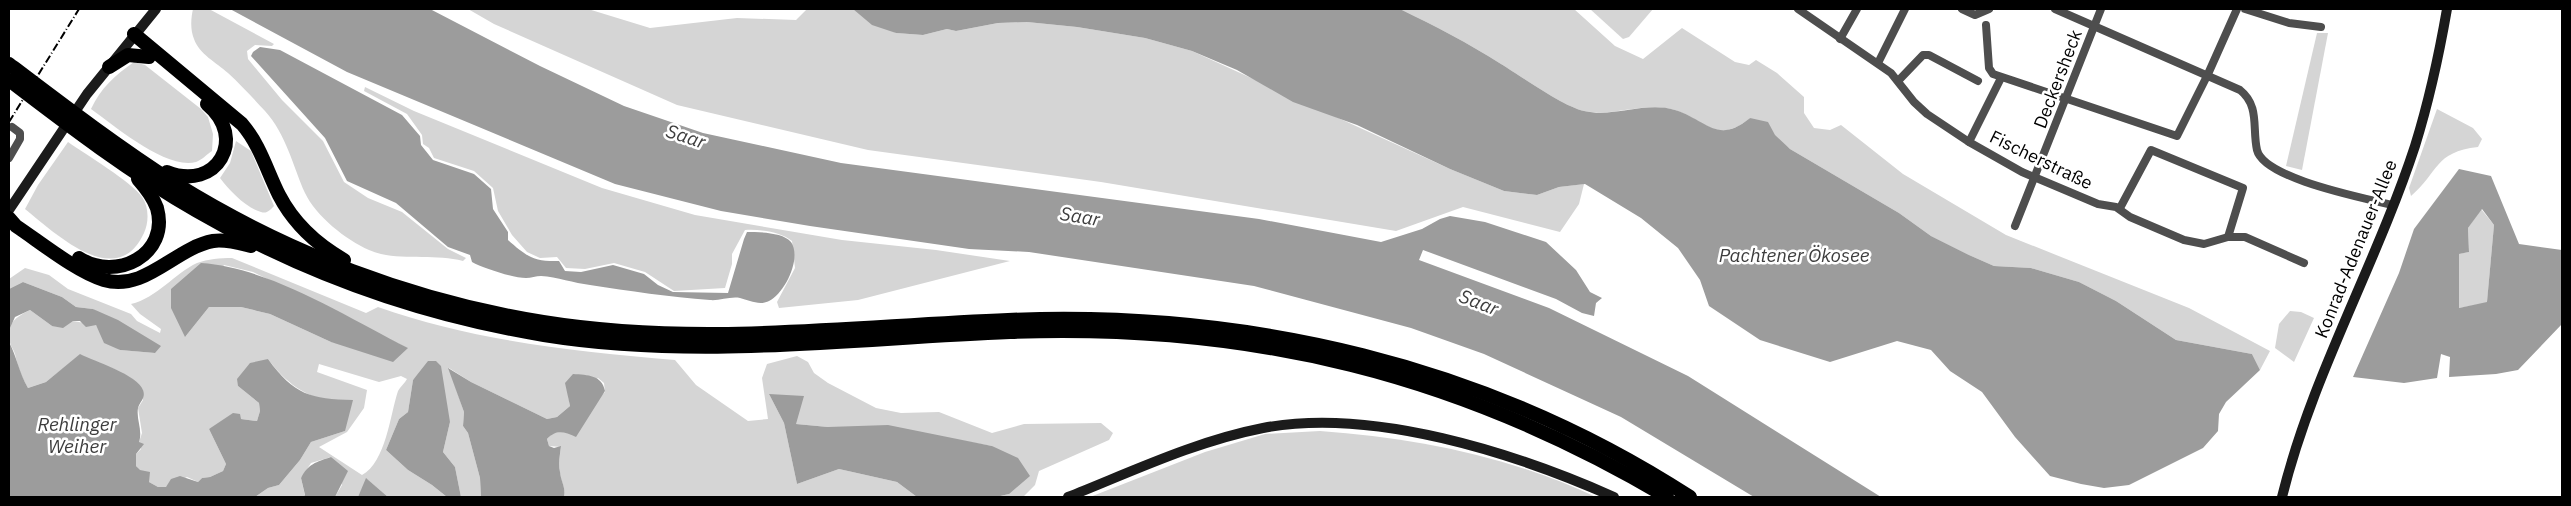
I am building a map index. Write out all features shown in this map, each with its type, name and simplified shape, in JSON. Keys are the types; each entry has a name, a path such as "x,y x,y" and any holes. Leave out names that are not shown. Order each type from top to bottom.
{"highway":[{"path":"134,34 134,45 213,110 223,123 226,142 222,156 214,167 194,177 176,175 140,160"},
{"path":"134,34 242,124 252,136 285,205 308,234 326,249 374,278"},
{"path":"109,67 128,55 149,57"},
{"path":"9,64 140,160 203,200 268,234 374,278 458,304 528,319 642,333 769,334 1009,320 1250,331 1326,345 1411,368 1510,403 1633,462 1690,497"},
{"path":"9,80 128,167 197,211 293,260"},
{"path":"9,210 86,262 103,267 121,267 142,256 151,246 159,222 152,197 128,167"},
{"path":"9,218 16,226 29,235 92,275 117,282 139,278 193,247 215,241 241,243 293,260 370,291 437,312 525,332 602,342 699,348 769,347 1095,325"},
{"path":"9,233 17,232 29,235"},
{"path":"1131,326 1265,346 1323,357 1408,380 1479,404 1528,425 1596,457 1667,497"}],"main road":[{"path":"9,210 87,94 156,9"},
{"name":"Konrad-Adenauer-Allee","path":"2282,497 2296,446 2316,387 2392,205 2417,137 2439,50 2447,9"},
{"path":"1068,497 1232,435 1290,424 1318,423 1377,428 1432,436 1551,471 1614,497"}],"street":[{"name":"Fischerstraße","path":"1798,9 1878,63 1899,80 1914,102 1927,114 1969,142 2035,179 2098,204 2120,208 2130,216 2193,243 2215,242 2228,237 2245,238 2304,263"},
{"path":"1840,39 1857,9"},
{"path":"1878,63 1905,9"},
{"path":"1962,9 1975,15 1989,9"},
{"path":"2055,9 2208,74 2240,90 2250,100 2254,112 2257,152 2265,164 2285,174 2392,205"},
{"name":"Deckersheck","path":"2015,226 2102,9"},
{"path":"1986,25 1989,68 1993,74 2161,132 2179,136 2237,9"},
{"path":"2245,9 2289,23 2321,27"},
{"path":"1899,80 1923,55 1929,56 1978,82"},
{"path":"1969,142 2002,78"},
{"path":"9,158 20,139 20,134 12,127"},
{"path":"2120,208 2151,150 2243,188 2228,237"}],"shaded area":[{"path":"193,9 209,9 274,44 272,46 255,45 247,51 248,59 282,100 323,141 344,182 368,198 402,212 448,249 466,258 463,261 380,254 360,246 324,219 305,193 284,140 272,120 238,82 204,54 196,44 191,27"},
{"path":"468,9 588,9 650,28 737,18 796,20 807,9 853,9 896,33 923,35 947,29 956,31 998,23 1027,22 1077,27 1145,38 1192,51 1450,169 1504,191 1537,195 1559,187 1584,184 1579,204 1560,232 1463,207 1396,231 1101,182 868,150 677,105 494,24"},
{"path":"1400,9 1574,9 1615,46 1643,59 1682,28 1735,62 1749,65 1756,60 1777,73 1804,97 1804,113 1814,128 1830,130 1841,125 1903,174 2006,235 2189,308 2270,351 2260,370 2252,354 2176,340 2116,301 2079,282 2031,268 1994,266 1969,255 1931,236 1899,213 1790,149 1750,118 1729,130 1720,130 1675,110 1664,108 1652,107 1595,112 1575,108 1553,97 1489,56"},
{"path":"1590,9 1653,9 1629,37 1623,39"},
{"path":"2317,33 2328,33 2302,170 2286,166"},
{"path":"134,62 145,65 201,109 208,117 213,134 212,151 196,162 184,163 170,159 141,145 91,109 109,83"},
{"path":"365,87 414,111 602,188 695,215 842,240 936,250 1010,261 858,300 779,308 777,302 795,268 792,241 782,235 770,232 745,230 732,254 732,264 725,288 674,291 645,272 614,263 585,269 566,268 557,257 540,258 527,252 512,235 498,211 493,188 474,171 434,158 429,148 423,144 422,135 407,114 364,91"},
{"path":"2437,109 2473,128 2482,139 2478,147 2453,153 2445,158 2411,196 2409,188"},
{"path":"236,141 251,151 274,206 267,212 255,210 244,203 220,178 230,163"},
{"path":"68,142 129,184 142,197 146,205 148,215 144,233 132,250 118,258 103,258 86,252 53,232 25,209 38,185"},
{"path":"2481,209 2494,225 2487,303 2459,308 2458,254 2469,252 2468,228"},
{"path":"232,258 366,313 378,307 450,328 525,343 675,360 696,385 748,421 768,419 762,378 767,364 797,356 808,362 814,373 828,383 876,408 901,413 939,412 992,433 1024,424 1101,423 1113,433 1109,440 1039,471 1035,485 1023,497 996,497 1009,494 992,446 946,438 796,424 769,394 784,423 797,484 839,469 897,482 917,497 564,497 559,466 561,447 549,446 547,439 553,433 564,431 605,392 604,383 598,378 568,395 570,406 557,417 547,419 471,382 449,368 464,412 463,426 468,433 480,478 481,497 461,497 455,467 443,452 450,422 422,371 413,380 408,412 399,419 386,450 408,470 447,497 388,497 367,479 358,497 335,497 342,485 331,457 311,463 301,478 304,497 255,497 268,488 279,485 300,460 311,442 345,431 324,399 308,394 293,385 279,373 268,359 238,386 259,403 260,411 257,421 241,419 209,429 226,464 223,471 210,477 202,478 198,482 187,477 166,487 158,487 149,482 136,466 136,454 141,449 139,442 142,433 138,408 143,400 143,390 132,379 114,369 80,355 46,382 28,388 10,344 8,332 12,322 30,310 52,326 73,321 96,325 103,338 120,350 155,353 93,309 76,307 62,297 23,282 9,289 9,279 25,268 49,275 68,289 131,314 137,321 160,333 161,329 140,314 131,304 158,291 197,263","holes":["224,265 253,272 407,348 331,342 270,314 241,307 209,307 185,337","319,364 379,382 401,376 407,379 398,391 386,437 377,460 362,475 319,447 347,432 364,408 367,390 317,372"]},
{"path":"2290,311 2301,312 2314,318 2294,362 2275,348 2279,324"},
{"path":"1320,431 1391,438 1461,451 1530,470 1596,497 1090,497 1205,452 1265,434"}],"water":[{"name":"Saar","path":"230,9 430,9 540,66 624,106 703,133 841,163 1259,219 1381,242 1422,229 1450,216 1485,222 1546,242 1576,270 1590,292 1602,298 1596,303 1594,316 1582,313 1556,299 1423,250 1419,260 1549,308 1688,376 1881,497 1754,497 1621,417 1484,354 1411,328 1254,286 1029,252 969,249 810,226 721,211 615,184 347,72"},
{"name":"Pachtener Ökosee","path":"853,9 1400,9 1476,49 1553,97 1584,111 1607,113 1652,107 1664,108 1686,114 1712,128 1720,130 1729,130 1739,126 1750,118 1768,122 1775,135 1790,149 1899,213 1931,236 1994,266 2031,268 2079,282 2116,301 2176,340 2252,354 2260,370 2226,402 2219,414 2218,431 2203,448 2129,485 2104,488 2081,484 2050,476 2015,437 1982,392 1950,371 1931,350 1897,341 1830,362 1760,340 1709,306 1700,280 1678,248 1641,218 1585,184 1559,187 1537,195 1504,191 1450,169 1357,125 1293,102 1237,70 1192,51 1145,38 1077,27 1027,22 998,23 956,31 947,29 923,35 896,33 872,25"},
{"path":"260,47 280,50 402,115 420,136 421,145 433,160 474,174 491,189 493,209 508,232 508,240 531,257 559,261 565,271 581,272 613,265 644,274 658,285 673,292 728,293 747,232 764,233 782,236 791,242 794,249 794,257 790,274 781,291 769,301 762,303 740,298 714,300 665,296 541,276 520,278 472,262 470,255 448,247 396,203 347,181 325,138 251,56"},
{"path":"2459,169 2491,176 2519,244 2562,250 2562,324 2518,370 2496,374 2449,377 2450,357 2441,354 2437,378 2404,383 2353,377 2399,273 2414,229","holes":["2482,209 2494,225 2487,302 2459,308 2459,254 2469,252 2468,228"]},
{"path":"201,263 254,274 281,284 333,308 408,348 393,362 331,342 270,314 241,307 209,307 185,337 171,308 171,289"},
{"path":"23,282 62,297 76,307 93,309 118,320 161,346 155,353 120,350 104,343 96,325 86,327 80,321 73,321 63,328 52,326 30,310 15,317 9,330 9,289"},
{"name":"Rehlinger Weiher","path":"9,342 28,388 46,382 80,354 125,374 139,384 144,395 138,408 139,442 144,444 136,454 136,466 140,470 150,472 149,482 158,487 166,487 171,479 180,476 198,482 202,478 210,477 223,471 226,464 209,429 233,413 240,414 241,419 257,421 260,411 259,403 238,386 237,379 250,363 268,359 286,380 304,393 326,398 353,400 345,431 311,442 300,460 279,485 268,488 255,497 9,497"},
{"path":"428,361 436,361 441,366 450,422 443,452 455,467 461,497 447,497 408,470 386,450 399,419 408,412 413,380"},
{"path":"448,368 471,382 547,419 557,417 570,406 565,383 573,374 594,377 601,382 605,391 576,437 561,432 547,439 549,446 554,448 561,446 559,466 564,497 481,497 480,478 468,433 463,426 464,412"},
{"path":"769,394 804,396 796,424 828,427 888,425 992,446 1018,458 1030,476 1009,494 996,497 917,497 897,482 839,469 797,484 784,423"},
{"path":"331,457 348,471 335,497 304,497 301,478 304,473 313,464"},
{"path":"366,478 388,497 358,497"}],"railway":[{"path":"9,122 79,9"}]}
